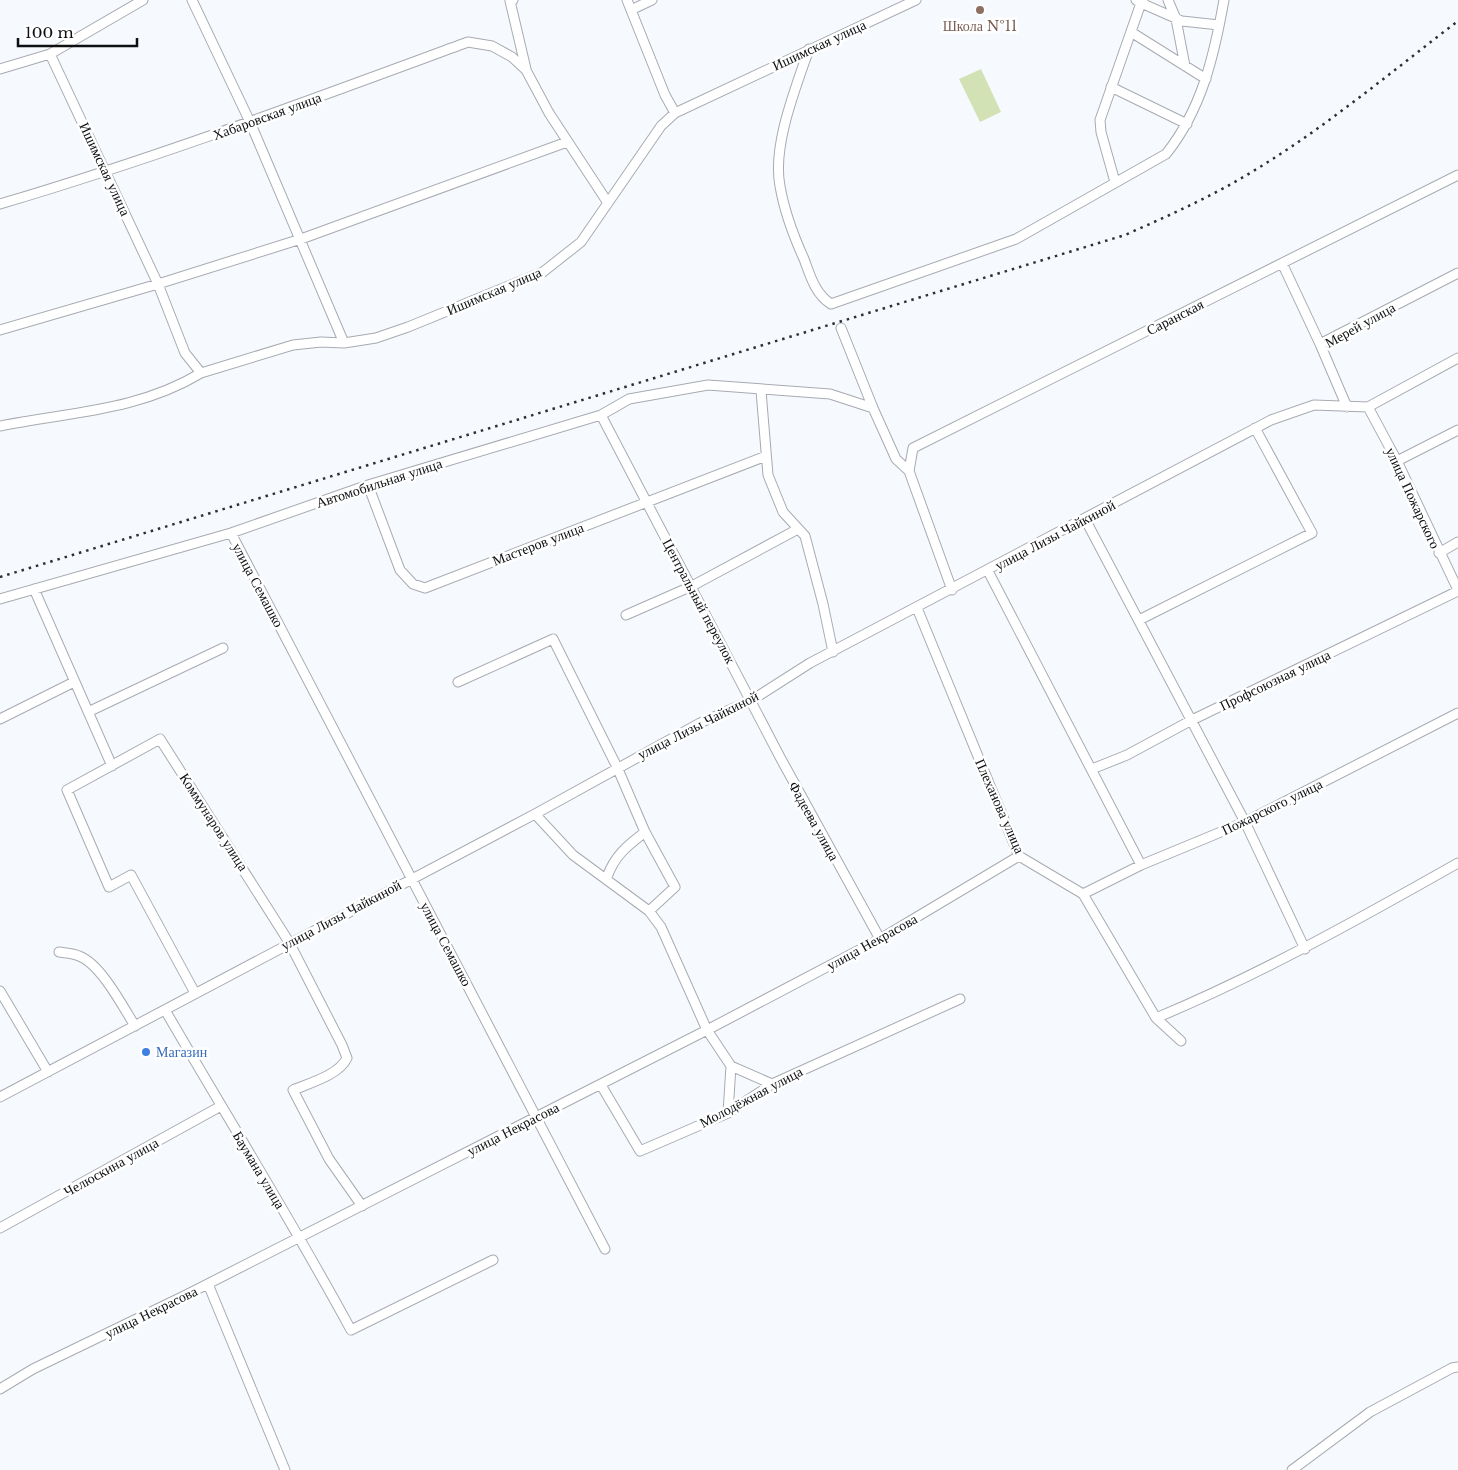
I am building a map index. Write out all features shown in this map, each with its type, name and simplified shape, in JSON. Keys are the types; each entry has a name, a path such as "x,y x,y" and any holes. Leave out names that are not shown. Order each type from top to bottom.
{"street":[{"path":"0,69 50,54 143,0"},
{"path":"192,0 250,122 344,343"},
{"name":"Хабаровская улица","path":"513,0 510,2 526,70 567,142 608,203"},
{"path":"627,0 659,80 675,113"},
{"path":"632,9 652,0"},
{"name":"Ишимская улица","path":"50,54 158,284 185,353 201,373 293,345 321,342 344,343 376,338 408,328 543,272 581,242 661,126 675,113 916,0"},
{"path":"1168,0 1176,19 1185,66"},
{"path":"809,49 786,117 780,155 779,185 801,252 816,287 824,300 830,304 1016,239 1115,182 1152,164 1166,154 1186,124 1206,78 1224,0"},
{"path":"1115,182 1100,125 1104,106 1131,32 1140,1 1176,19 1219,25"},
{"path":"1131,32 1206,78"},
{"name":"Хабаровская улица","path":"0,204 107,172 468,42 492,46 512,57 526,70"},
{"path":"1111,87 1186,124"},
{"path":"0,330 158,284 301,239 567,142"},
{"name":"Саранская","path":"909,472 913,448 1458,176"},
{"path":"1282,263 1320,344"},
{"name":"Мерей улица","path":"1347,407 1320,344 1458,273"},
{"path":"841,328 872,408 896,459 909,472 952,590"},
{"name":"улица Лизы Чайкиной","path":"0,1097 289,942 535,814 617,767 700,723 752,700 785,678 833,652 1255,428 1295,410 1314,405 1368,407 1458,358"},
{"path":"0,426 84,413 137,401 179,386 201,373"},
{"name":"Автомобильная улица","path":"0,599 231,532 368,485 601,415 629,399 708,386 761,391 801,391 830,394 872,408"},
{"path":"761,391 768,475 784,512 805,536 823,604 833,652"},
{"name":"улица Пожарского","path":"1368,407 1397,461 1458,590"},
{"name":"Центральный переулок","path":"601,415 645,502 752,700"},
{"path":"1139,620 1312,533 1255,428"},
{"path":"1397,461 1458,430"},
{"name":"Мастеров улица","path":"368,485 400,570 413,584 425,588 766,456"},
{"path":"1085,519 1245,822 1305,949"},
{"path":"626,615 692,586 798,529"},
{"name":"улица Семашко","path":"231,532 605,1249"},
{"path":"1439,553 1458,542"},
{"path":"988,571 1141,865"},
{"path":"34,589 112,766"},
{"name":"Профсоюзная улица","path":"1092,769 1127,755 1190,721 1458,590"},
{"name":"Плеханова улица","path":"917,608 1019,856 1083,894 1156,1018 1181,1040"},
{"path":"458,682 553,640 617,767 645,832 674,887 650,911"},
{"path":"88,712 223,648"},
{"path":"0,719 74,682"},
{"name":"Фадеева улица","path":"752,700 781,759 880,939"},
{"name":"Пожарского улица","path":"1083,894 1141,865 1245,822 1458,713"},
{"name":"Коммунаров улица","path":"195,993 131,875 109,887 67,790 160,740 289,942 342,1045 347,1058 344,1064 325,1076 293,1090 329,1158 362,1206"},
{"path":"535,814 573,855 607,877 650,911 661,927 707,1030 731,1066 772,1084"},
{"path":"607,877 613,861 623,849 645,832"},
{"name":"улица Некрасова","path":"0,1389 33,1369 208,1284 707,1030 880,939 1019,856"},
{"path":"1156,1018 1206,997 1305,949 1458,864"},
{"path":"59,952 85,959 113,988 135,1026"},
{"path":"0,991 48,1072"},
{"name":"Молодёжная улица","path":"601,1085 640,1151 728,1112 772,1084 960,999"},
{"name":"Баумана улица","path":"165,1010 301,1237 351,1330 493,1260"},
{"path":"728,1112 731,1066"},
{"name":"Челюскина улица","path":"0,1228 221,1106"},
{"path":"208,1284 285,1470"},
{"path":"1292,1470 1370,1412 1452,1368 1458,1368"}],"green space":[{"path":"981,69 1001,112 980,122 959,79"}],"railway":[{"path":"0,577 1125,235 1207,197 1281,153 1333,117 1458,21"}],"place":[{"name":"Школа №11","path":"980,10"},
{"name":"Магазин","path":"146,1052"}]}
